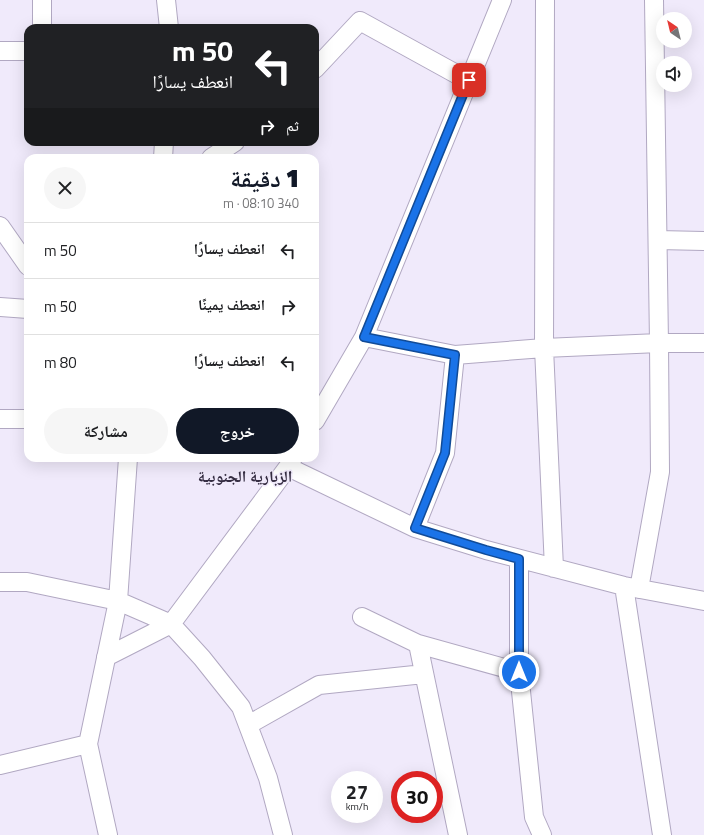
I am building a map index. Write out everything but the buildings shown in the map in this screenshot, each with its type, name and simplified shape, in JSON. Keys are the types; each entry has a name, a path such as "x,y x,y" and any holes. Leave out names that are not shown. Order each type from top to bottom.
{"street":[{"path":"42,0 42,24"},
{"path":"166,0 169,24"},
{"path":"319,414 364,337 502,0"},
{"path":"545,0 544,348 554,568"},
{"path":"654,0 660,472 632,588 662,835"},
{"path":"319,65 360,21 469,80"},
{"path":"0,51 24,51"},
{"path":"217,154 229,146"},
{"path":"0,226 24,260"},
{"path":"658,240 704,241"},
{"path":"0,307 24,309"},
{"path":"364,337 455,355 544,348 659,343 704,343"},
{"path":"415,528 445,453 455,355"},
{"path":"0,419 24,420"},
{"path":"108,835 88,744 118,601 128,462"},
{"path":"106,657 171,624 291,462 415,528 486,550 632,588 704,601"},
{"path":"519,559 519,672 534,817 542,835"},
{"path":"0,582 27,582 118,601 171,624 202,658 241,708 268,778 283,835"},
{"path":"362,617 418,644 519,672"},
{"path":"418,644 458,835"},
{"path":"248,725 319,685 424,674"},
{"path":"0,765 88,744"}],"district":[{"name":"الزبارية الجنوبية","path":"245,476"}],"route":[{"path":"469,80 364,337 455,355 445,453 415,528 519,559 519,672"}]}
